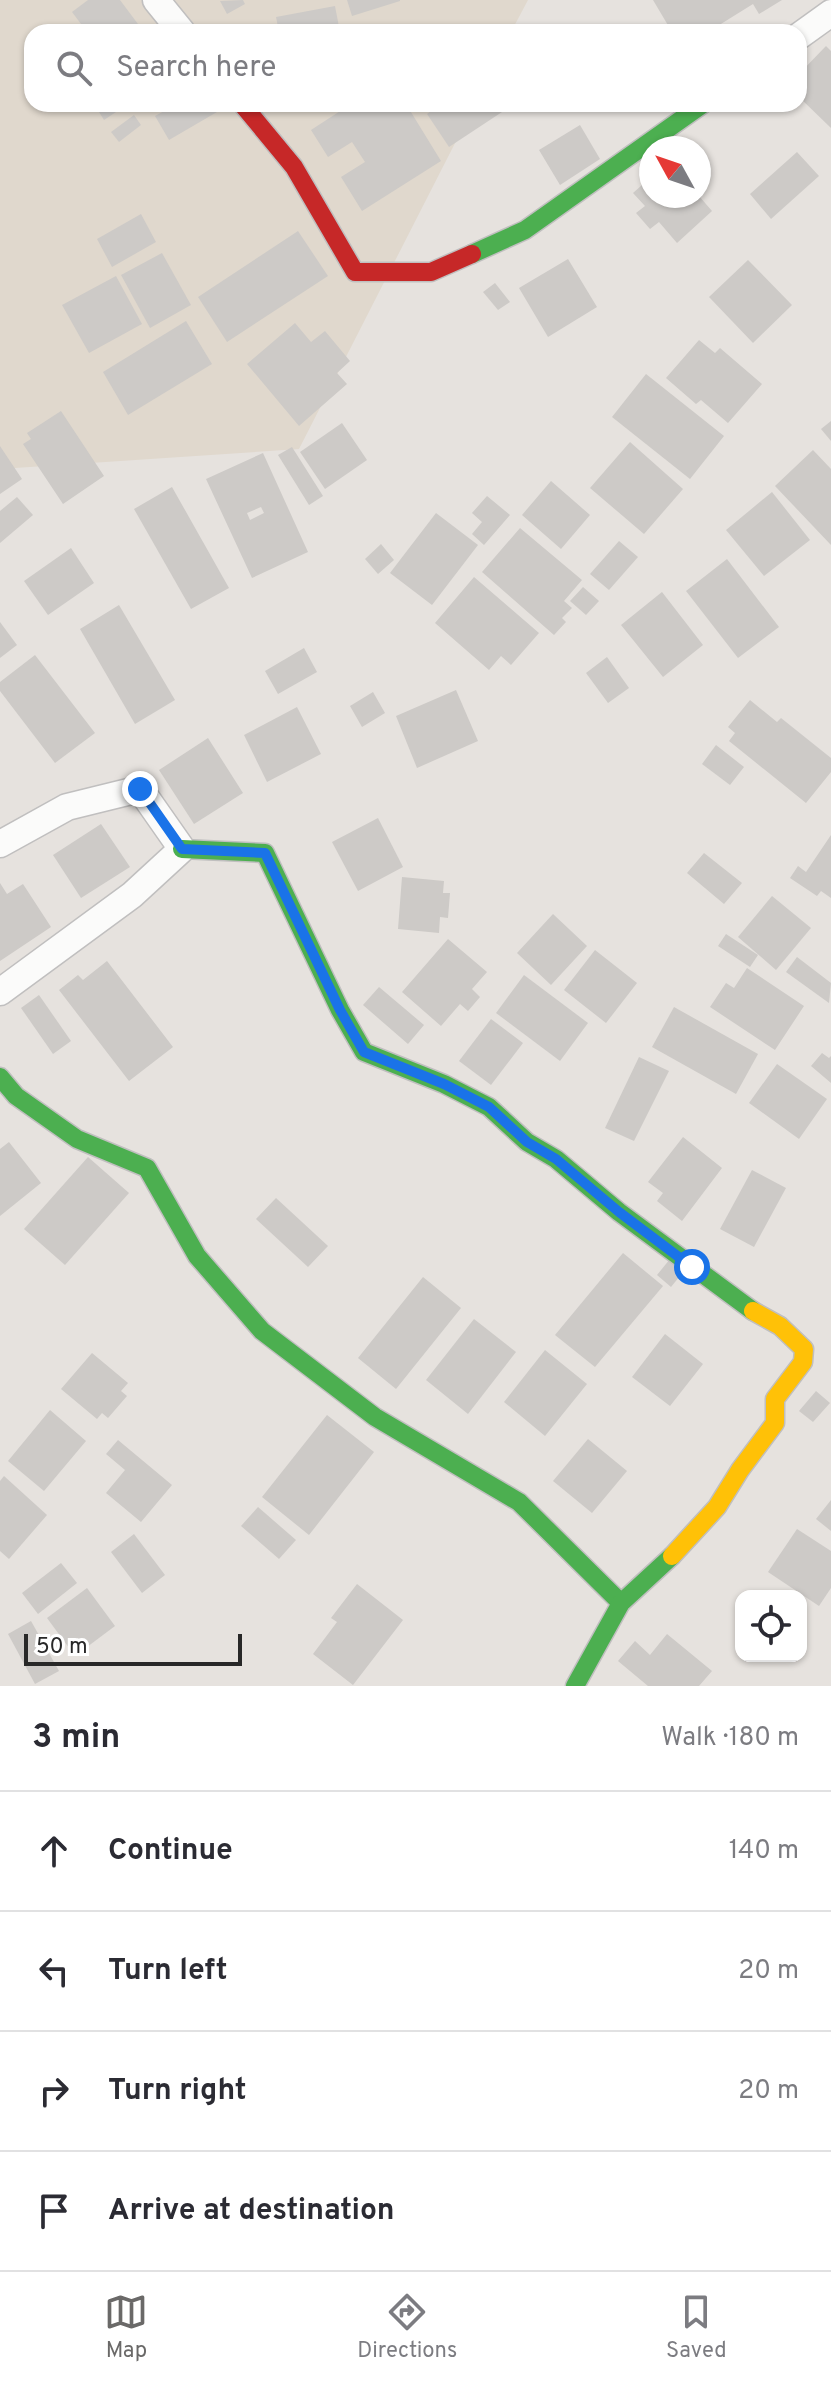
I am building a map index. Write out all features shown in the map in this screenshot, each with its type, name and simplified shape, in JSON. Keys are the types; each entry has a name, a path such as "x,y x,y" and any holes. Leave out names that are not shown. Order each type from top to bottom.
{"street":[{"path":"156,0 176,24"},
{"path":"807,30 831,13"},
{"path":"249,112 294,167 355,272 431,272 525,230 692,112"},
{"path":"0,844 67,807 140,789 182,849"},
{"path":"0,992 132,895 182,849 265,853 340,1010 364,1052 444,1084 489,1107 527,1142 556,1159 619,1212 745,1307 780,1326 804,1349 803,1362 775,1399 775,1423 717,1507 679,1549 621,1603 575,1686"},
{"path":"0,1077 16,1096 77,1139 147,1168 197,1256 262,1331 375,1417 519,1502 621,1603"}],"shaded area":[{"path":"0,0 528,0 515,24 24,24 24,112 471,112 299,449 0,469"}],"building":[{"path":"88,0 120,0 138,24 81,24 72,12"},
{"path":"243,0 245,4 227,14 220,1"},
{"path":"347,0 400,0 400,1 352,16"},
{"path":"653,0 782,0 759,14 753,4 721,24 667,24"},
{"path":"335,6 338,24 277,24 276,17"},
{"path":"826,46 831,51 831,128 807,105 807,66"},
{"path":"99,112 116,112 104,120"},
{"path":"162,112 217,112 169,140 155,116"},
{"path":"339,112 411,112 441,161 362,211 341,177 365,162 352,142 328,157 311,130"},
{"path":"430,112 502,112 449,147 427,114"},
{"path":"134,115 141,125 119,142 111,132"},
{"path":"580,125 600,159 560,185 539,150"},
{"path":"797,152 819,176 771,219 750,194"},
{"path":"642,208 709,208 712,211 677,243 659,222 650,229 636,213"},
{"path":"141,214 156,242 112,267 97,239"},
{"path":"298,231 328,276 227,342 198,297"},
{"path":"162,253 191,305 150,328 121,275"},
{"path":"568,259 597,307 548,337 519,288"},
{"path":"748,260 792,305 753,343 709,297"},
{"path":"116,276 142,324 89,353 62,305"},
{"path":"495,283 510,302 498,310 483,292"},
{"path":"186,321 212,364 128,415 103,372"},
{"path":"295,323 311,342 325,331 350,361 337,373 347,384 299,426 247,364"},
{"path":"699,340 715,353 720,348 762,384 728,423 701,400 696,404 666,378"},
{"path":"646,374 724,436 690,479 612,417"},
{"path":"61,411 104,476 63,504 23,444 31,439 27,433"},
{"path":"831,421 831,441 821,429"},
{"path":"342,423 367,460 325,489 300,452"},
{"path":"630,442 683,489 644,534 590,488"},
{"path":"0,446 22,479 0,494"},
{"path":"292,447 323,496 309,505 278,455"},
{"path":"813,450 831,469 831,545 775,486"},
{"path":"263,453 308,552 252,578 206,479","holes":["261,507 264,513 250,520 247,513"]},
{"path":"551,481 590,515 561,549 522,515"},
{"path":"172,487 229,588 191,609 134,509"},
{"path":"772,492 810,540 764,576 726,530"},
{"path":"487,496 510,515 484,545 472,534 482,522 472,513"},
{"path":"17,497 33,515 0,543 0,511"},
{"path":"436,513 478,545 432,605 390,573"},
{"path":"520,528 582,580 564,601 572,608 562,618 566,622 554,635 482,572"},
{"path":"619,541 638,557 609,590 590,574"},
{"path":"381,544 394,560 378,574 365,559"},
{"path":"71,548 94,583 48,615 24,581"},
{"path":"727,559 779,627 738,658 686,591"},
{"path":"474,577 539,633 511,665 501,656 489,670 435,623"},
{"path":"583,587 599,601 586,615 570,601"},
{"path":"662,592 703,645 663,677 621,625"},
{"path":"119,605 175,700 135,724 80,629"},
{"path":"0,622 17,645 0,658"},
{"path":"304,648 317,672 278,694 265,671"},
{"path":"35,655 95,733 55,763 0,691 0,682"},
{"path":"607,657 629,688 608,703 586,673"},
{"path":"456,690 478,741 417,768 396,716"},
{"path":"373,692 385,713 362,727 350,706"},
{"path":"750,700 777,722 781,718 831,758 831,772 806,803 729,741 735,733 728,727"},
{"path":"297,707 321,754 267,782 244,735"},
{"path":"208,738 243,793 194,824 159,770"},
{"path":"716,745 744,767 730,785 702,764"},
{"path":"378,818 403,867 358,891 332,842"},
{"path":"101,824 130,867 81,898 53,855"},
{"path":"831,835 831,898 821,891 817,896 790,878 798,866 806,872"},
{"path":"704,853 742,883 724,904 687,873"},
{"path":"402,877 444,881 443,893 450,893 448,918 440,917 439,933 398,929"},
{"path":"0,883 7,894 23,884 51,927 0,961"},
{"path":"772,896 811,928 776,970 738,937"},
{"path":"553,914 587,946 551,985 517,953"},
{"path":"726,934 758,955 750,967 718,946"},
{"path":"448,939 487,972 472,989 480,997 468,1011 460,1004 441,1026 402,992"},
{"path":"595,950 637,983 606,1023 564,990"},
{"path":"797,957 831,983 829,1003 786,972"},
{"path":"107,961 173,1047 129,1081 59,990 78,975 83,980"},
{"path":"747,968 804,1006 775,1050 710,1007 726,983 734,988"},
{"path":"524,975 588,1023 560,1061 496,1013"},
{"path":"379,987 424,1025 408,1044 363,1005"},
{"path":"39,995 71,1041 53,1054 21,1008"},
{"path":"674,1007 758,1054 736,1094 652,1047"},
{"path":"491,1019 523,1043 491,1085 459,1061"},
{"path":"822,1053 829,1058 831,1056 831,1083 811,1066"},
{"path":"639,1057 669,1071 634,1141 605,1128"},
{"path":"777,1064 827,1099 799,1139 749,1103"},
{"path":"683,1137 722,1168 682,1221 657,1201 663,1193 648,1182"},
{"path":"9,1142 41,1183 0,1216 0,1149"},
{"path":"88,1157 129,1193 65,1265 24,1229"},
{"path":"752,1170 786,1188 754,1247 720,1229"},
{"path":"276,1198 328,1246 308,1267 256,1219"},
{"path":"623,1253 663,1286 595,1367 555,1335"},
{"path":"670,1259 684,1271 671,1287 657,1275"},
{"path":"423,1277 461,1308 396,1389 358,1358"},
{"path":"474,1319 516,1352 468,1414 426,1380"},
{"path":"665,1334 703,1364 670,1406 632,1377"},
{"path":"545,1350 587,1384 545,1436 504,1402"},
{"path":"92,1353 128,1383 121,1391 127,1396 108,1418 102,1413 97,1419 61,1389"},
{"path":"816,1391 830,1403 813,1422 799,1411"},
{"path":"50,1410 86,1441 44,1491 8,1461"},
{"path":"327,1415 374,1452 309,1535 262,1497"},
{"path":"588,1439 627,1471 592,1513 553,1481"},
{"path":"118,1440 172,1485 141,1522 106,1493 125,1470 106,1454"},
{"path":"4,1476 47,1515 9,1559 0,1551 0,1481"},
{"path":"831,1500 831,1531 816,1519"},
{"path":"258,1507 296,1540 279,1559 241,1526"},
{"path":"797,1529 831,1551 831,1588 819,1606 807,1598 807,1590 795,1590 768,1572"},
{"path":"134,1534 165,1575 142,1593 111,1552"},
{"path":"61,1563 77,1583 38,1614 22,1593"},
{"path":"357,1584 403,1620 353,1685 313,1654 337,1622 331,1618"},
{"path":"87,1588 115,1626 75,1656 47,1618"},
{"path":"31,1621 59,1671 35,1684 8,1634"},
{"path":"667,1634 712,1671 699,1686 648,1686 618,1661 635,1641 650,1655"}],"traffic: fast":[{"path":"472,254 525,230 692,112"},
{"path":"182,849 265,853 340,1010 364,1052 444,1084 489,1107 527,1142 556,1159 619,1212 753,1311"},
{"path":"0,1077 16,1096 77,1139 147,1168 197,1256 262,1331 375,1417 519,1502 621,1603"},
{"path":"575,1686 621,1603 672,1556"}],"traffic: slow":[{"path":"672,1556 717,1507 775,1423 775,1399 803,1362 804,1349 780,1326 753,1311"}],"traffic: jam":[{"path":"249,112 294,167 355,272 431,272 472,254"}],"route":[{"path":"140,789 182,849 265,853 340,1010 364,1052 444,1084 489,1107 527,1142 556,1159 692,1267"}]}
